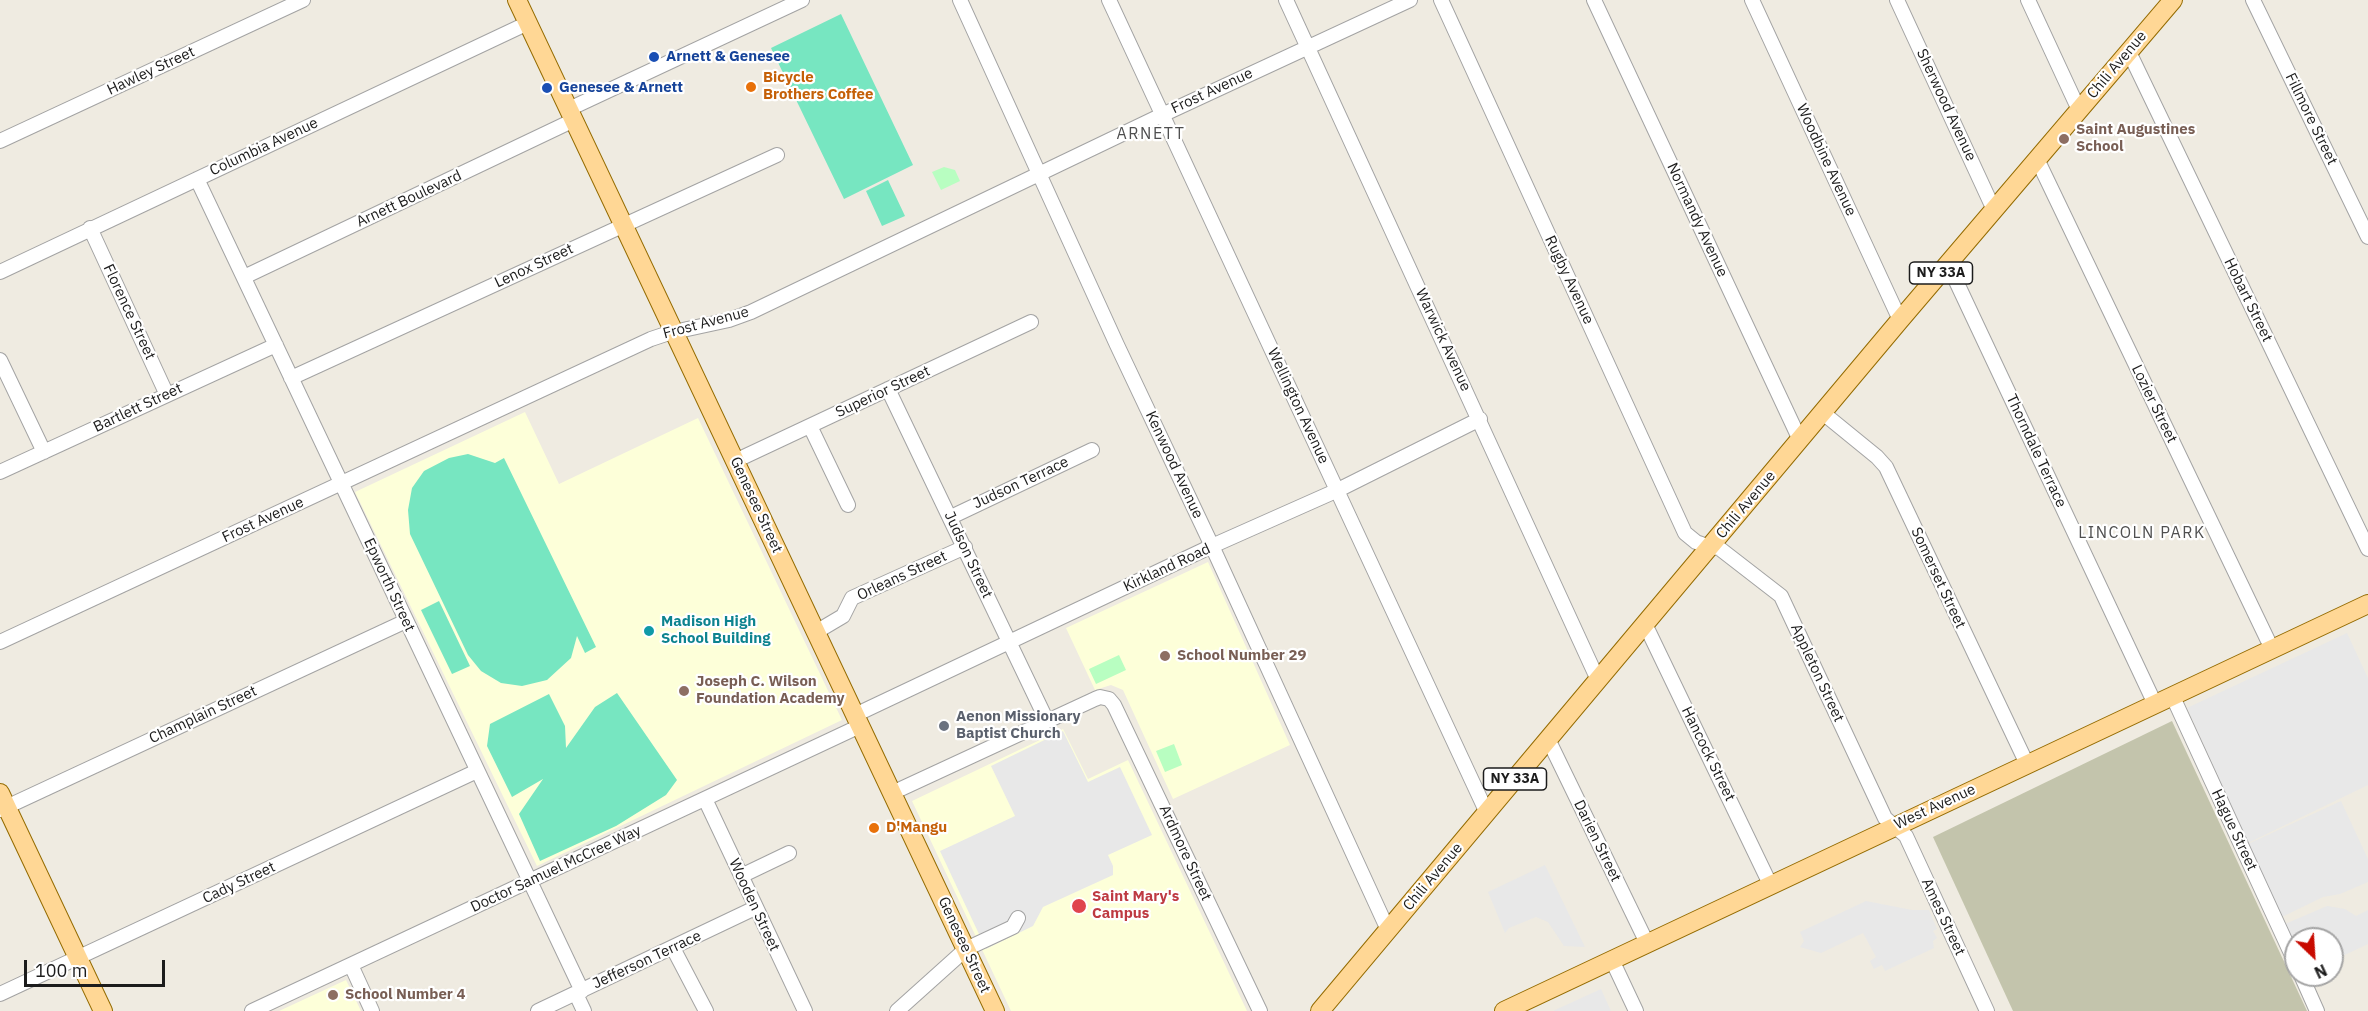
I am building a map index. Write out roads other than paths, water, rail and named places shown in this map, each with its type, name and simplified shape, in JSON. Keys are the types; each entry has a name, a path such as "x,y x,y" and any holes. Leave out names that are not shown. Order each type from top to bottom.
{"main road":[{"name":"Genesee Street","path":"517,0 995,1011"},
{"name":"Chili Avenue","path":"1320,1011 1900,320 2173,0"},
{"name":"West Avenue","path":"1512,1009 1770,884 2368,604"},
{"path":"2,803 103,1011"}],"street":[{"name":"Hawley Street","path":"0,141 303,0"},
{"name":"Arnett Boulevard","path":"244,277 802,0"},
{"name":"Kenwood Avenue","path":"960,0 1388,930"},
{"name":"Wellington Avenue","path":"1109,0 1487,813"},
{"name":"Warwick Avenue","path":"1286,0 1598,680"},
{"name":"Frost Avenue","path":"0,642 651,339 729,320 751,312 1162,115 1410,0"},
{"name":"Rugby Avenue","path":"1441,0 1685,533 1696,542 1710,548"},
{"name":"Normandy Avenue","path":"1594,0 1800,440"},
{"name":"Woodbine Avenue","path":"1752,0 1900,320"},
{"name":"Sherwood Avenue","path":"1897,0 1994,210"},
{"path":"2028,0 2079,110"},
{"name":"Fillmore Street","path":"2253,0 2368,237"},
{"name":"Columbia Avenue","path":"0,272 528,23"},
{"name":"Hobart Street","path":"2128,52 2368,549"},
{"name":"Lenox Street","path":"291,378 777,155"},
{"name":"Lozier Street","path":"2037,159 2272,649"},
{"name":"Epworth Street","path":"197,179 530,881 579,992 584,1011"},
{"name":"Florence Street","path":"90,228 167,395"},
{"name":"Thorndale Terrace","path":"1948,264 2155,704"},
{"name":"Superior Street","path":"735,461 1031,322"},
{"name":"Bartlett Street","path":"0,472 276,345"},
{"path":"0,360 44,452"},
{"name":"Judson Street","path":"888,389 1047,721"},
{"name":"Somerset Street","path":"1823,413 1878,457 1886,467 2027,764"},
{"name":"Kirkland Road","path":"857,720 1009,642 1212,546 1338,490 1480,419"},
{"path":"810,426 848,505"},
{"name":"Judson Terrace","path":"951,517 1092,450"},
{"name":"Orleans Street","path":"816,633 843,616 852,598 965,547"},
{"name":"Appleton Street","path":"1710,548 1719,548 1781,596 1885,818 1895,826"},
{"name":"Champlain Street","path":"2,803 406,621"},
{"name":"Hancock Street","path":"1645,624 1770,884"},
{"name":"Hague Street","path":"2172,695 2284,938"},
{"name":"Ardmore Street","path":"1047,721 1095,699 1106,697 1114,705 1260,1011"},
{"name":"Doctor Samuel McCree Way","path":"252,1011 705,799 857,720"},
{"path":"891,792 1047,721"},
{"name":"Darien Street","path":"1548,739 1647,943"},
{"name":"Cady Street","path":"0,994 477,771"},
{"name":"Wooden Street","path":"705,799 805,1011"},
{"name":"Ames Street","path":"1895,826 1906,836 1987,1011"},
{"path":"741,876 789,853"},
{"name":"Jefferson Terrace","path":"538,1011 755,908"},
{"path":"897,1011 966,950 1012,927 1018,918"},
{"path":"673,948 706,1011"},
{"path":"1612,960 1636,1011"},
{"path":"351,965 372,1011"},
{"path":"2306,987 2317,1011"}],"place":[{"name":"Arnett & Genesee","path":"654,57"},
{"name":"Bicycle Brothers Coffee","path":"751,87"},
{"name":"Genesee & Arnett","path":"547,88"},
{"name":"Saint Augustines School","path":"2064,139"},
{"name":"Madison High School Building","path":"649,631"},
{"name":"School Number 29","path":"1165,656"},
{"name":"Joseph C. Wilson Foundation Academy","path":"684,691"},
{"name":"Aenon Missionary Baptist Church","path":"944,726"},
{"name":"D'Mangu","path":"874,828"},
{"name":"Saint Mary's Campus","path":"1079,906"},
{"name":"School Number 4","path":"333,995"}],"district":[{"name":"ARNETT","path":"1151,134"},
{"name":"LINCOLN PARK","path":"2142,533"}]}
